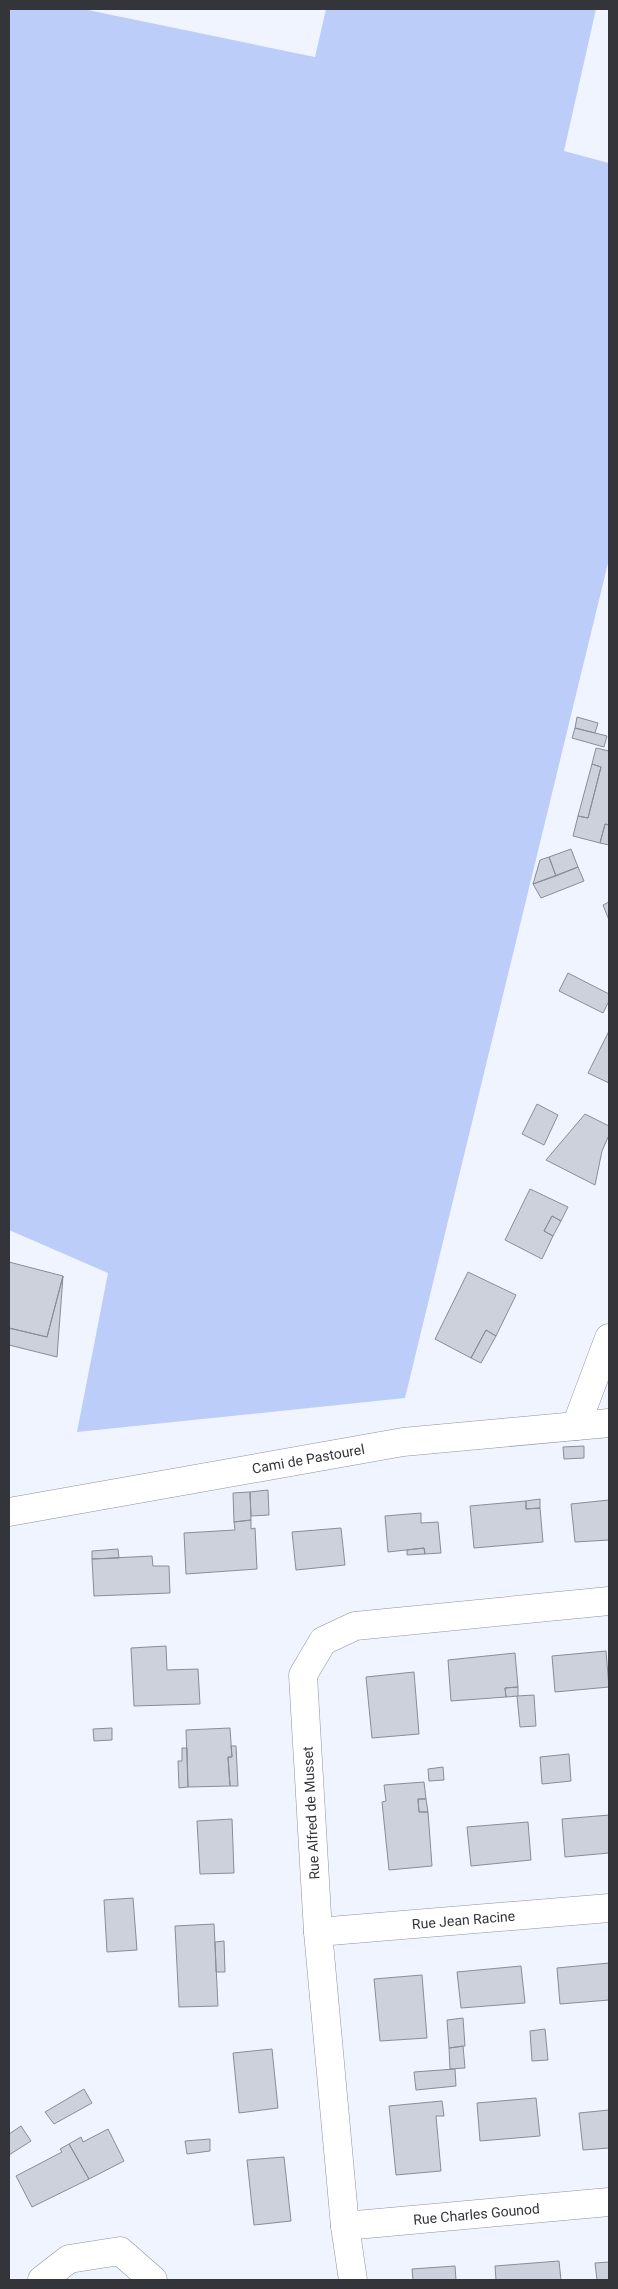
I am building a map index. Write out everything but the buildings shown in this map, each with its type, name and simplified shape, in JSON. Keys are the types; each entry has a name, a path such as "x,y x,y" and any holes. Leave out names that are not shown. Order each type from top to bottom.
{"street":[{"path":"576,1426 609,1338"},
{"name":"Cami de Pastourel","path":"9,1512 403,1442 609,1423"},
{"name":"Rue Alfred de Musset","path":"353,2280 345,2226 318,1932 303,1676 323,1641 354,1626 609,1601"},
{"name":"Rue Jean Racine","path":"318,1932 609,1908"},
{"name":"Rue Charles Gounod","path":"345,2226 609,2202"},
{"path":"42,2280 69,2259 120,2251 153,2280"}],"shaded area":[{"path":"9,9 83,9 315,57 326,9 596,9 564,151 609,163 609,559 405,1398 77,1432 108,1273 9,1230"}]}
